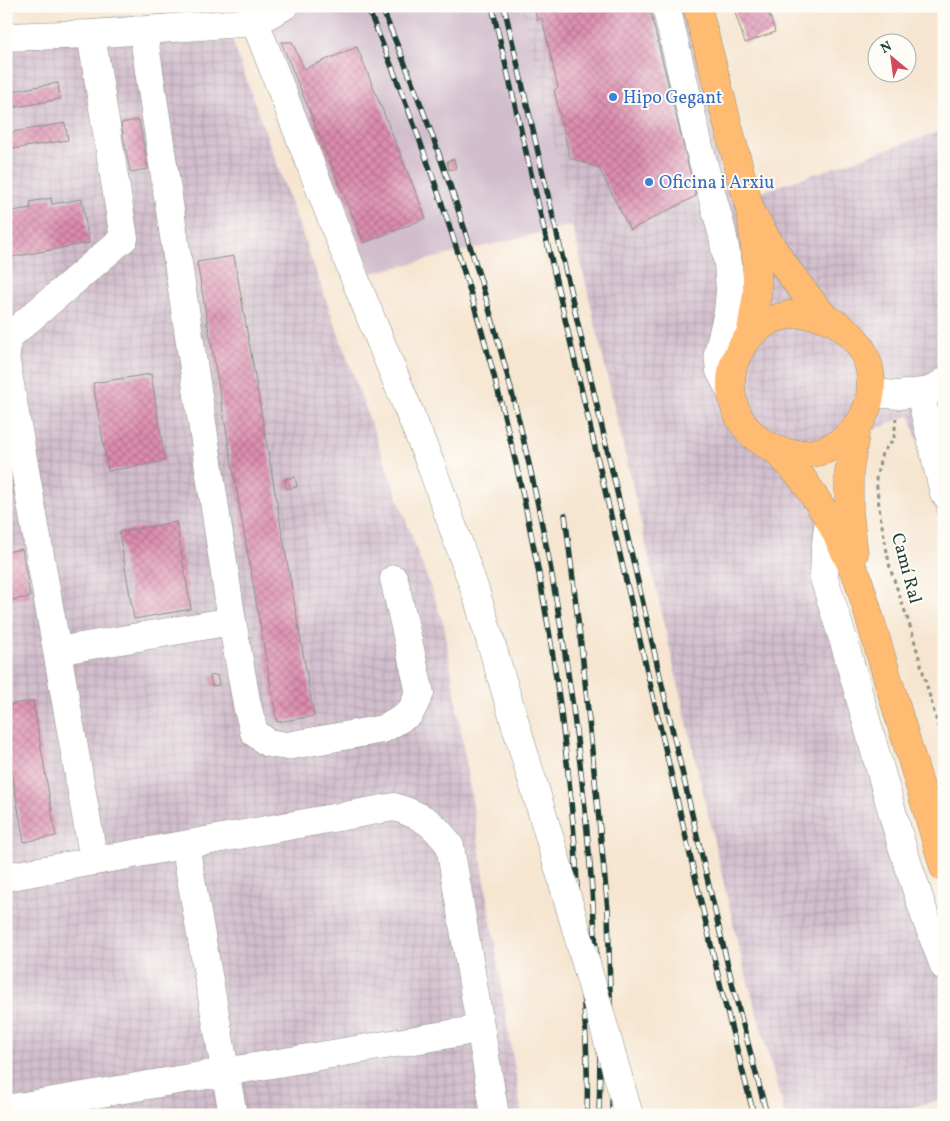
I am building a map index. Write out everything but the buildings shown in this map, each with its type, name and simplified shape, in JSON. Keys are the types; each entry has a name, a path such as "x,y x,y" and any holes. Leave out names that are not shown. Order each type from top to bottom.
{"main road":[{"path":"697,6 751,214 757,266 757,295 750,336"},
{"path":"751,214 778,259 802,292 825,317"},
{"path":"803,313 825,317 840,324 861,347 871,372 871,392 868,406 856,428 840,442 819,452 797,454 776,450 753,435 744,425 736,411 731,392 733,365 741,347 750,336 765,323 784,315 803,313"},
{"path":"856,428 849,472 849,512 858,579 944,867"},
{"path":"776,450 802,478 829,519 858,579"}],"street":[{"path":"6,37 143,31 255,22 284,6"},
{"path":"666,6 727,256 730,290 728,312 718,353 720,371 731,392"},
{"path":"255,22 359,289 431,465 476,592 561,876 629,1115"},
{"path":"143,31 232,621 247,705 254,732 268,743 287,746 383,729 410,713 420,693 394,579"},
{"path":"6,355 6,338 124,238 91,34"},
{"path":"6,362 94,861"},
{"path":"871,392 921,390 944,493"},
{"path":"829,519 824,578 901,843 924,916 944,966"},
{"path":"57,651 232,621"},
{"path":"6,877 394,806 416,813 437,828 450,846 495,1115"},
{"path":"185,845 233,1115"},
{"path":"6,1109 480,1029"}],"path":[{"path":"936,6 944,23"},
{"name":"Camí Ral","path":"921,390 894,438 882,453 876,479 880,515 890,568 912,632 944,748"}],"shaded area":[{"path":"250,6 522,6 573,225 372,273"},
{"path":"522,6 703,6 746,197 944,130 944,527 937,513 910,415 801,460 944,957 944,1099 881,1115 785,1115 739,949"},
{"path":"221,10 444,625 522,1115 6,1115 6,23"}],"railway":[{"path":"367,6 407,105 443,206 475,309 503,412 528,517 548,622 563,728 574,835 586,1042 587,1115"},
{"path":"381,6 422,108 458,211 491,315 519,421 543,527 578,743 589,852 598,983 599,1115"},
{"path":"492,6 722,992 754,1115"},
{"path":"504,6 695,827 733,987 767,1115"},
{"path":"565,515 583,661 608,910 612,1115"}],"place":[{"name":"Hipo Gegant","path":"613,97"},
{"name":"Oficina i Arxiu","path":"649,182"}]}
